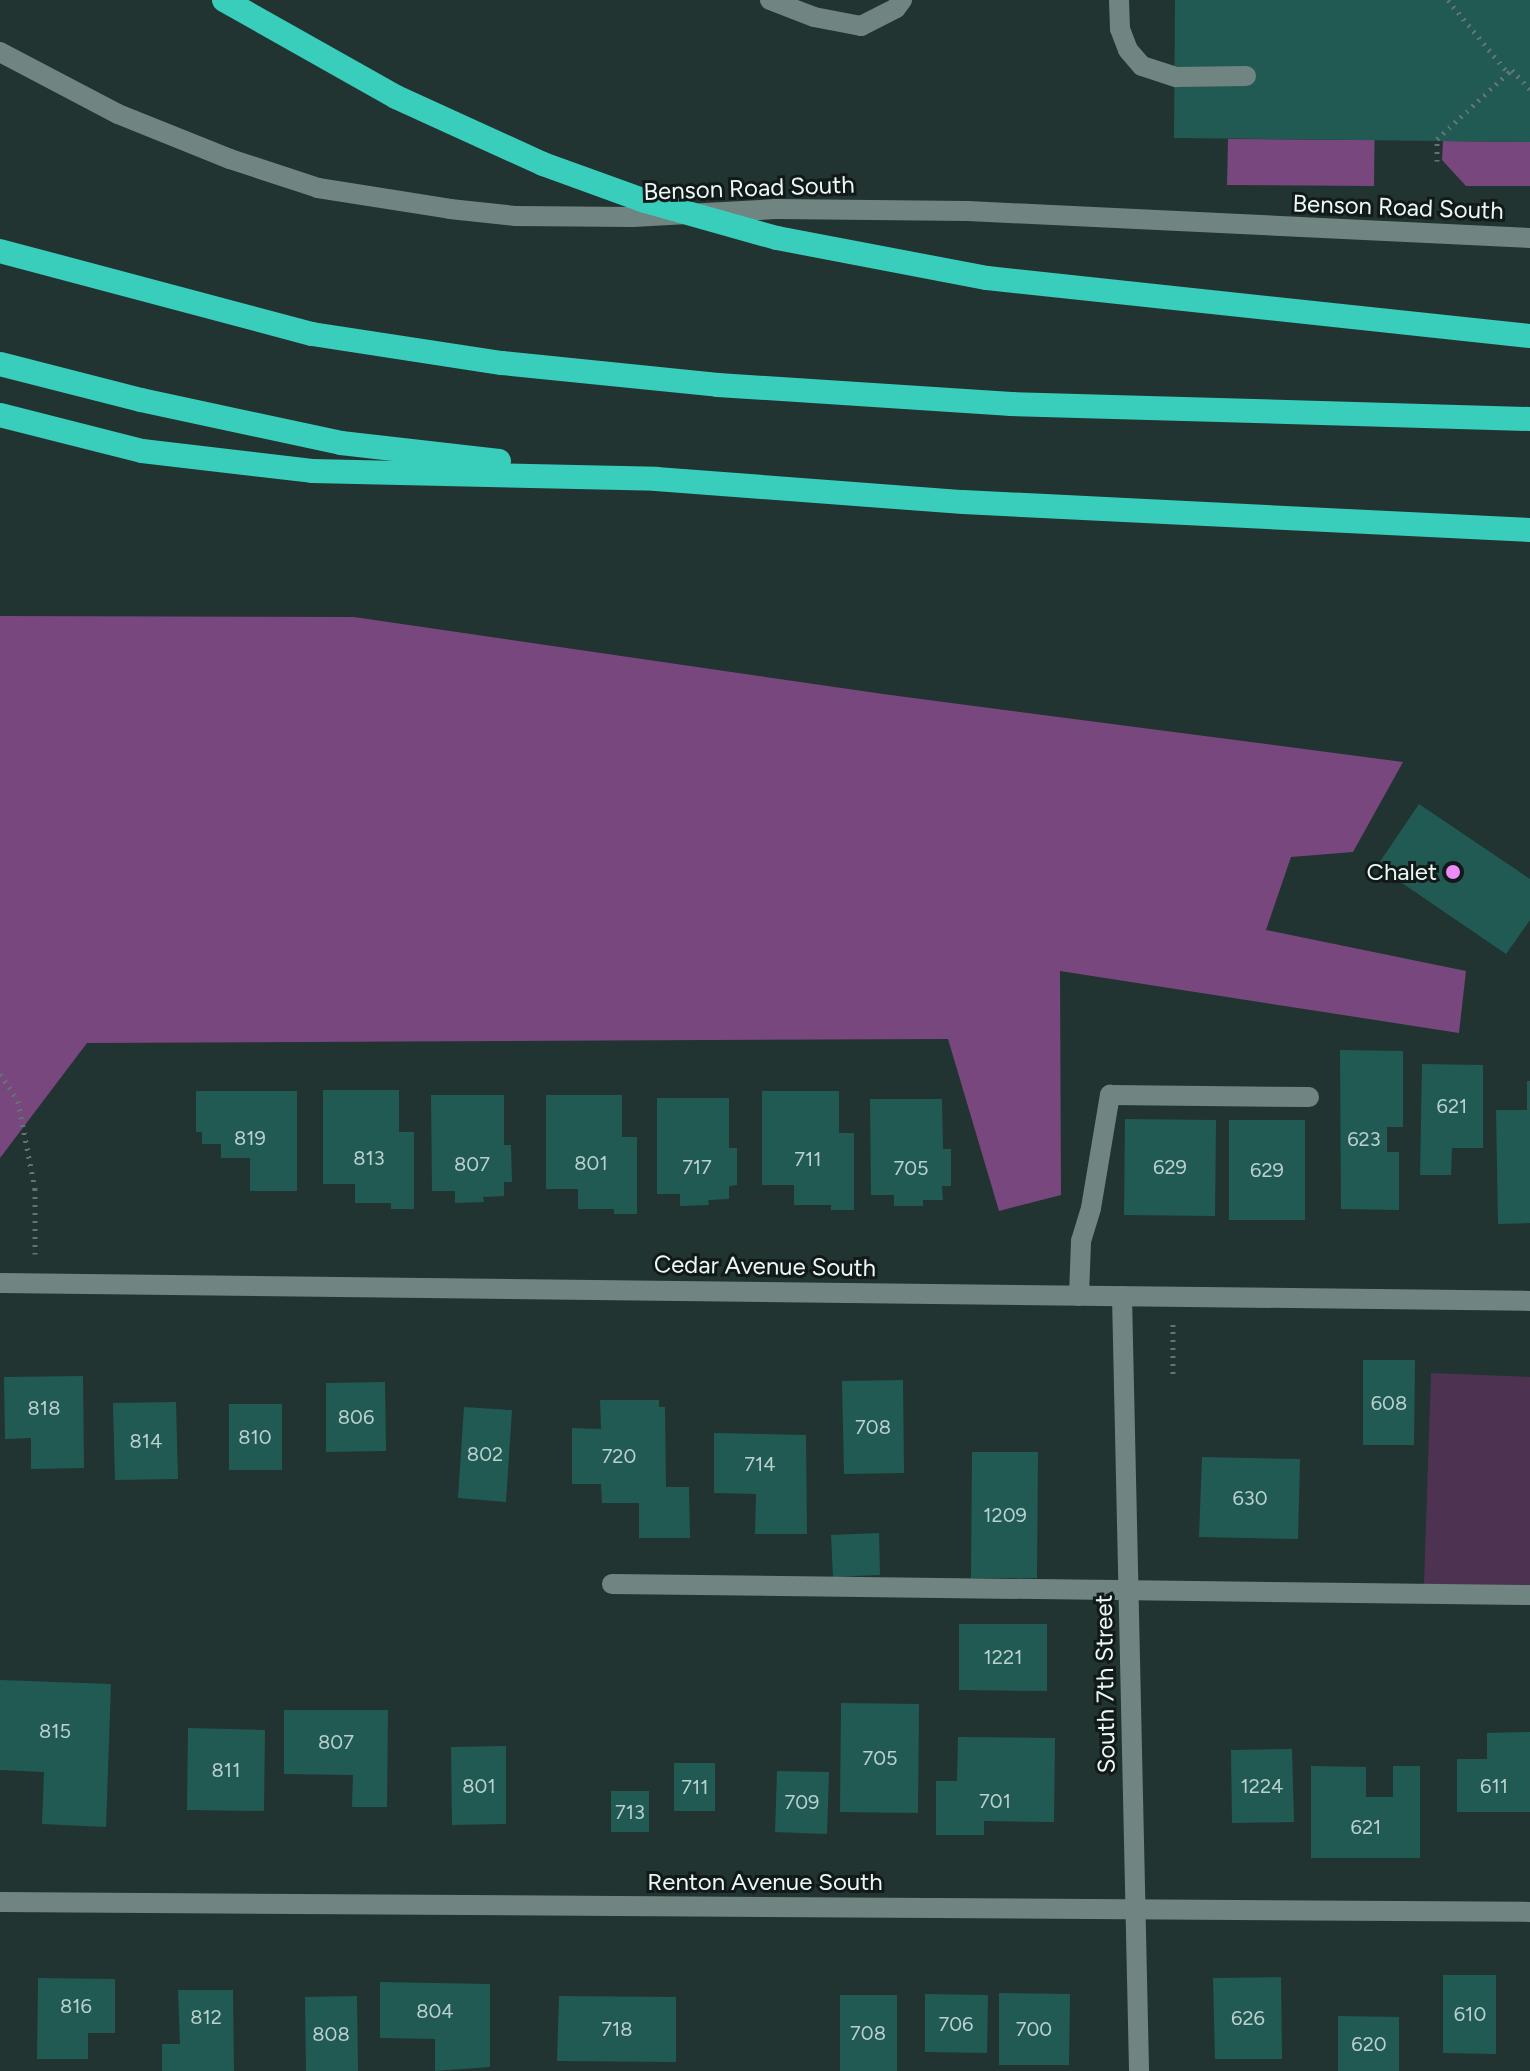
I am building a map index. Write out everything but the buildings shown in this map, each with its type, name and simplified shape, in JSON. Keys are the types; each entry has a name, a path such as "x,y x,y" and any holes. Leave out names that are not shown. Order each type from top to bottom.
{"highway":[{"path":"224,0 396,97 509,149 579,177 710,220 839,252 987,278 1530,336"},
{"path":"0,251 312,334 502,363 718,385 1011,404 1530,419"},
{"path":"0,364 141,400 341,443 656,479 963,502 1530,530"},
{"path":"0,415 142,451 312,471 656,479"}],"street":[{"path":"770,0 814,17 861,26 896,8 902,0"},
{"path":"1119,0 1120,29 1128,50 1142,66 1176,77 1246,76"},
{"name":"Benson Road South","path":"0,52 118,114 230,159 318,188 450,209 515,216 633,217 776,209 968,211 1530,238"},
{"path":"1079,1296 1081,1241 1091,1208 1110,1095 1309,1097"},
{"name":"Cedar Avenue South","path":"0,1283 1530,1301"},
{"name":"South 7th Street","path":"1122,1296 1139,2071"},
{"path":"612,1584 1530,1595"},
{"name":"Renton Avenue South","path":"0,1902 1137,1912 1530,1912"}],"path":[{"path":"1448,0 1508,73"},
{"path":"1437,161 1437,139 1508,73 1512,70 1530,89"},
{"path":"0,1074 18,1101 35,1189 35,1283"},
{"path":"1172,1297 1173,1379"}],"shaded area":[{"path":"1375,100 1374,186 1227,185 1228,139 1359,140"},
{"path":"1443,141 1530,142 1530,186 1466,186 1442,160"},
{"path":"0,616 354,617 883,694 1403,762 1353,852 1291,857 1266,930 1466,971 1459,1033 1060,971 1061,1195 999,1211 948,1039 87,1043 0,1158"},
{"path":"1431,1373 1530,1377 1530,1587 1424,1584"}],"place":[{"name":"Chalet","path":"1453,872"}]}
